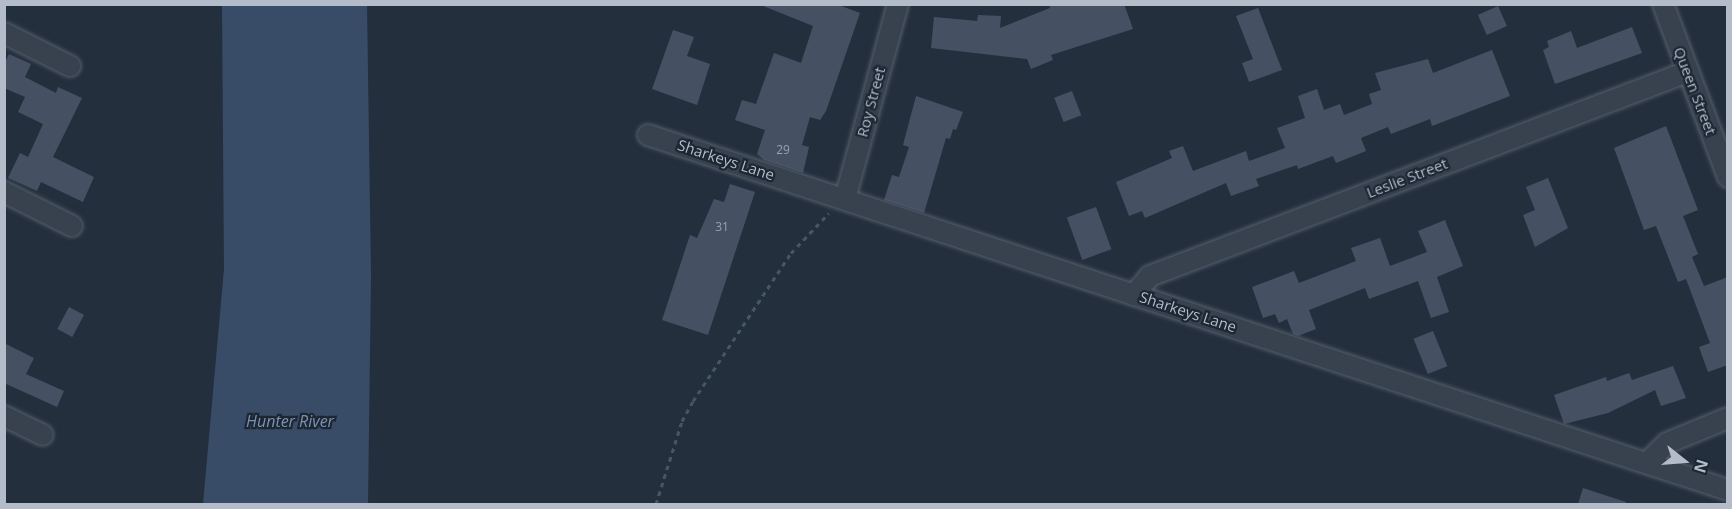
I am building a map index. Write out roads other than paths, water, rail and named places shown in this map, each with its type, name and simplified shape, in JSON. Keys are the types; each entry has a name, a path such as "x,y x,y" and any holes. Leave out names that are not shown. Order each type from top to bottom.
{"street":[{"name":"Roy Street","path":"844,199 898,4"},
{"name":"Queen Street","path":"1663,4 1728,177"},
{"path":"4,33 70,66"},
{"name":"Leslie Street","path":"1134,295 1150,276 1687,72"},
{"name":"Sharkeys Lane","path":"648,135 1728,490"},
{"path":"4,192 72,226"},
{"path":"4,416 44,435"},
{"path":"1647,463 1667,443 1728,418"}],"water":[{"name":"Hunter River","path":"222,5 367,5 371,275 368,504 203,504 224,269"}]}
